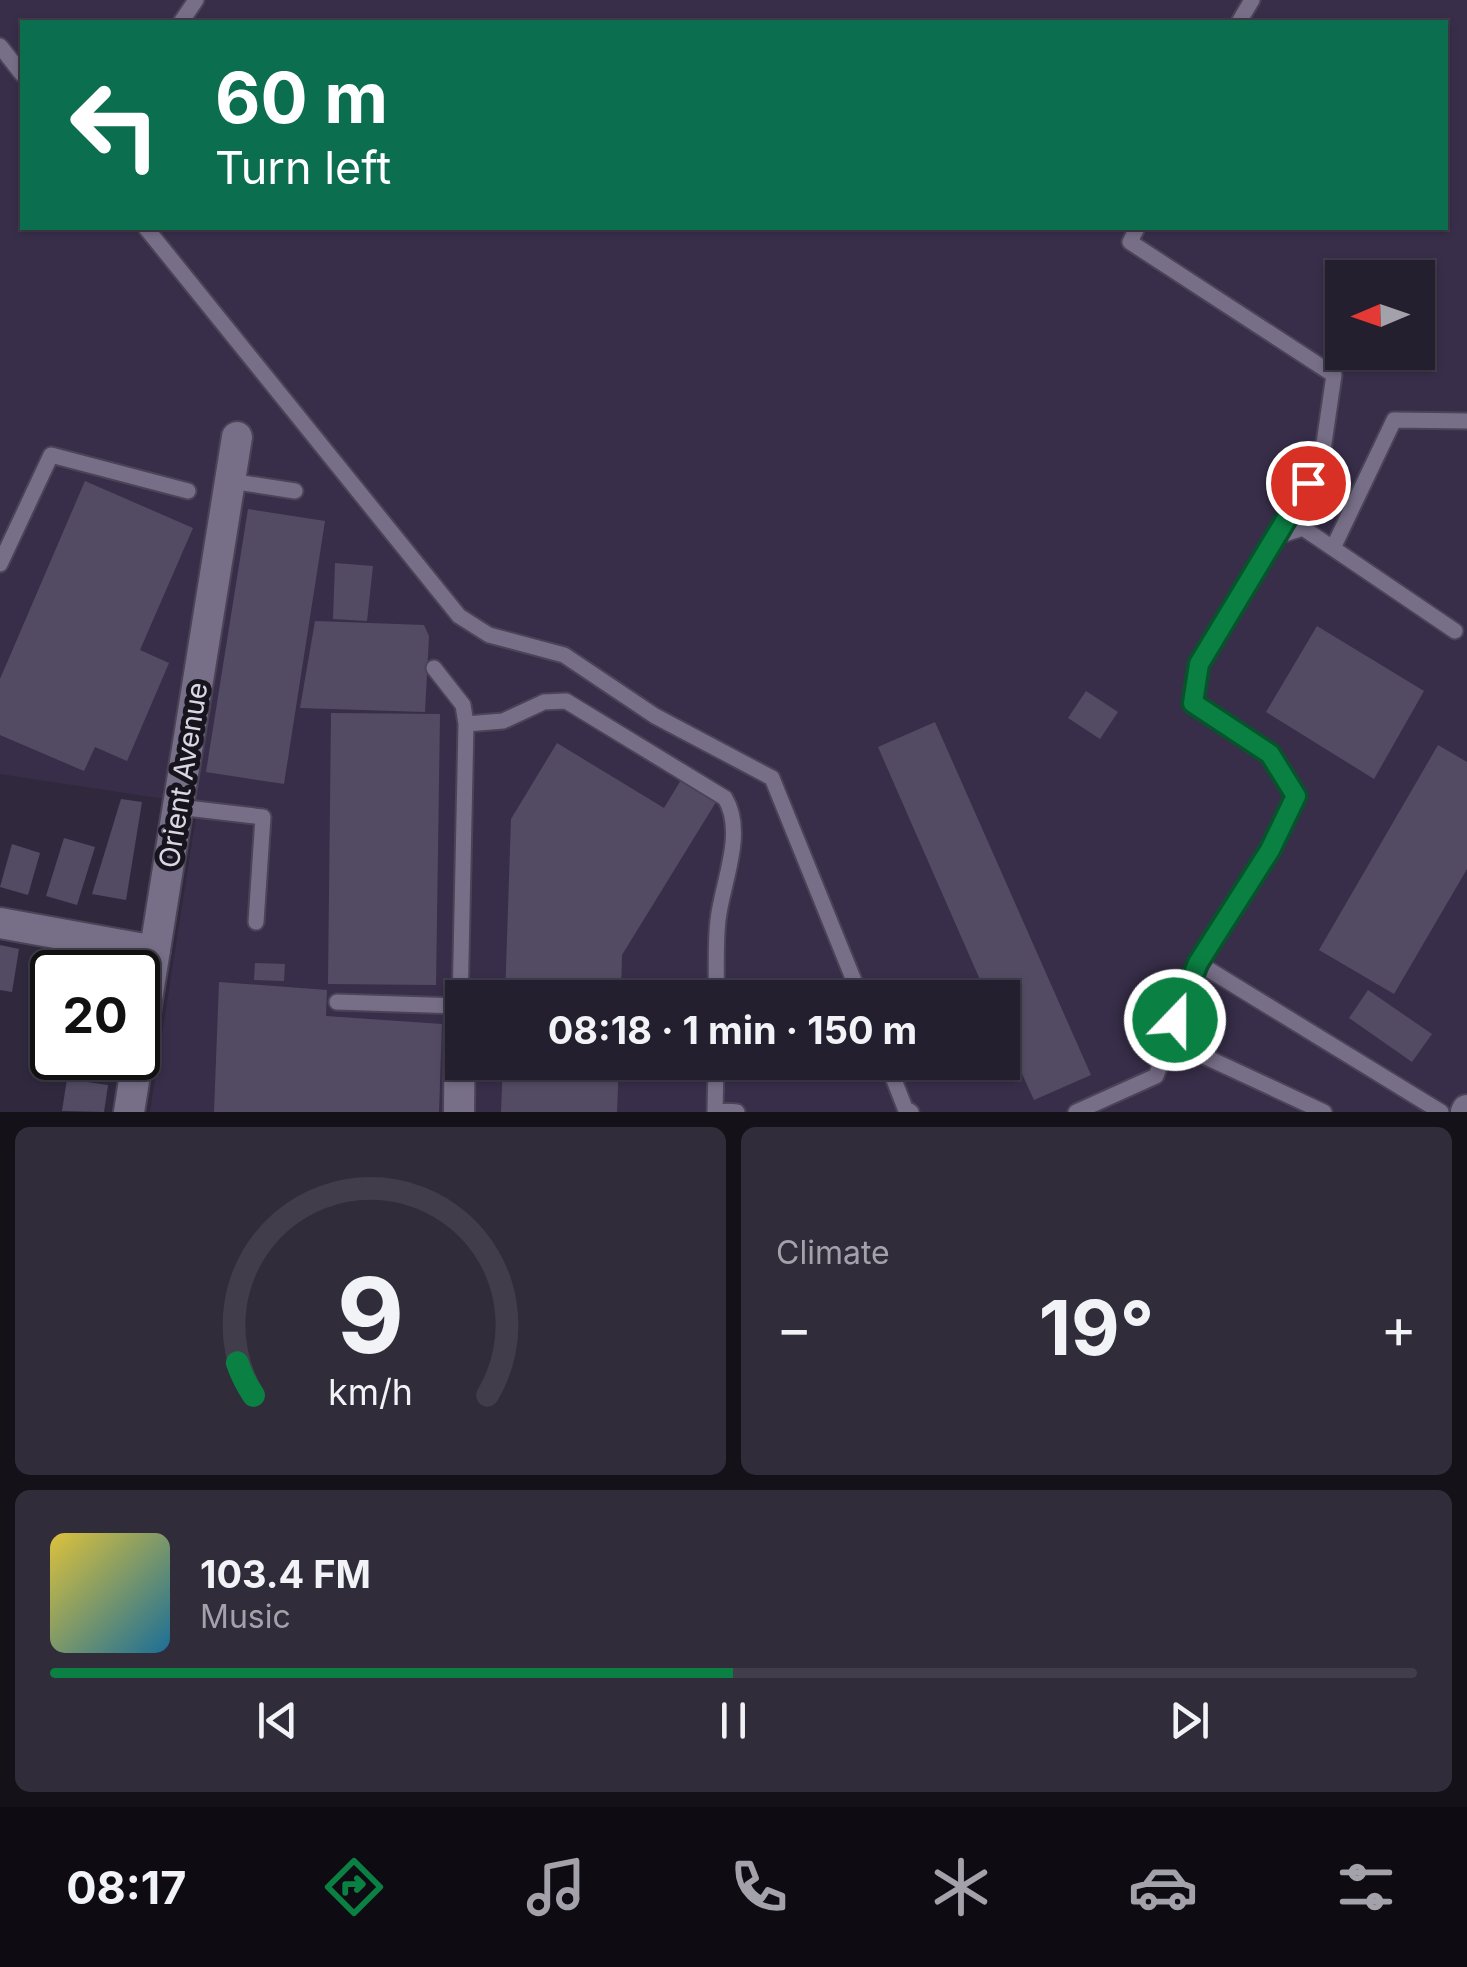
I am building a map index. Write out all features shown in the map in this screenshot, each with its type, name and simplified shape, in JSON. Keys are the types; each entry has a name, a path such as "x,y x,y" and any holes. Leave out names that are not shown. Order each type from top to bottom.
{"street":[{"name":"Orient Avenue","path":"155,950 237,437"},
{"path":"0,923 149,950"},
{"name":"Orient Avenue","path":"130,1112 135,1080"},
{"path":"459,1080 459,1112"}],"lane":[{"path":"0,46 20,71"},
{"path":"148,230 459,616 489,634 564,655 655,716 772,778 854,980"},
{"path":"1076,1112 1156,1076 1198,963 1270,850 1296,796 1270,754 1193,703 1199,664 1322,457 1334,376 1130,242 1136,230"},
{"path":"1333,548 1394,420 1467,421"},
{"path":"0,564 51,454 188,490"},
{"path":"230,481 295,491"},
{"path":"1278,536 1303,528 1455,631"},
{"path":"434,668 463,704 466,724 461,980"},
{"path":"466,724 503,721 544,702 566,701 725,798 731,813 731,856 718,916 716,980"},
{"path":"178,807 263,817 256,922"},
{"path":"1198,963 1441,1112"},
{"path":"336,1002 445,1006"},
{"path":"1168,1039 1324,1112"},
{"path":"716,1080 715,1111 737,1112"},
{"path":"894,1080 911,1112"}],"shaded area":[{"path":"0,0 1467,0 1467,1112 150,1112 155,1080 160,1080 160,1048 198,804 0,774"}],"building":[{"path":"85,481 193,528 140,650 169,663 127,761 95,747 84,771 0,735 0,679"},
{"path":"248,509 325,521 284,784 206,772"},
{"path":"335,563 373,566 367,621 333,619"},
{"path":"315,621 424,625 429,636 425,712 300,708"},
{"path":"1317,626 1424,691 1374,779 1266,712"},
{"path":"1086,691 1118,712 1100,739 1068,718"},
{"path":"331,713 440,714 436,985 328,984"},
{"path":"935,722 1091,1075 1034,1100 1020,1069 1020,980 980,980 878,747"},
{"path":"557,743 664,808 681,780 716,802 622,955 621,980 506,980 511,819"},
{"path":"1438,745 1467,762 1467,869 1394,994 1319,950"},
{"path":"121,799 142,802 126,900 92,894"},
{"path":"64,838 95,847 77,905 46,896"},
{"path":"12,844 40,853 28,895 0,887"},
{"path":"0,945 19,949 12,992 0,990"},
{"path":"255,963 285,964 284,981 254,980"},
{"path":"219,982 327,990 326,1016 442,1024 439,1112 214,1112"},
{"path":"1368,990 1432,1034 1412,1062 1349,1018"},
{"path":"67,1080 108,1085 104,1112 62,1111"},
{"path":"502,1080 618,1080 617,1112 501,1112"}],"route":[{"path":"1175,1020 1198,963 1270,850 1296,796 1270,754 1193,703 1199,664 1308,483"}]}
